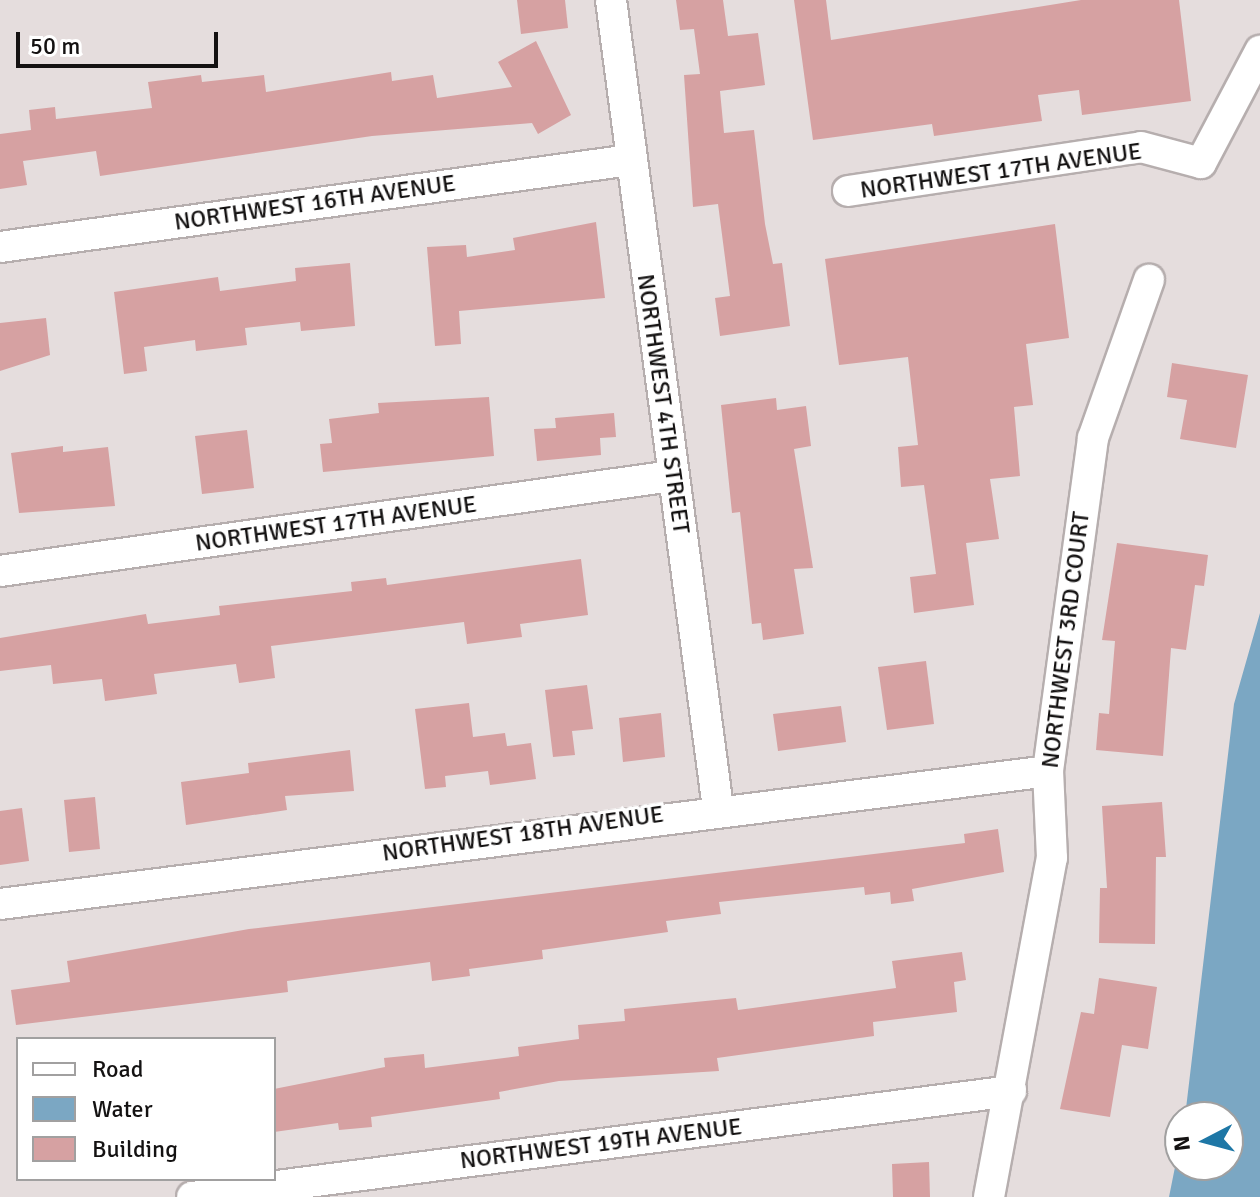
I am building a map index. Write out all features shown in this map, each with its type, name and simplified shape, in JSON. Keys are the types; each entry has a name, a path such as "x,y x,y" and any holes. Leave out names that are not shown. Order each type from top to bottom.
{"street":[{"name":"NORTHWEST 4TH STREET","path":"611,0 718,808"},
{"name":"NORTHWEST 17TH AVENUE","path":"848,191 1141,147 1201,163 1260,51"},
{"name":"NORTHWEST 16TH AVENUE","path":"0,247 630,160"},
{"name":"NORTHWEST 3RD COURT","path":"989,1197 1052,858 1048,771 1093,438 1149,280"},
{"name":"NORTHWEST 17TH AVENUE","path":"0,571 672,476"},
{"name":"NORTHWEST 18TH AVENUE","path":"0,904 718,808 1048,771"},
{"name":"NORTHWEST 19TH AVENUE","path":"192,1197 1011,1091"}],"water":[{"path":"1260,613 1260,1197 1169,1197 1172,1181 1244,1181 1244,1101 1187,1101 1234,704"}],"building":[{"path":"517,0 565,0 568,28 521,34"},
{"path":"676,0 723,0 728,36 758,33 765,85 720,91 724,133 754,130 765,224 773,264 782,263 790,326 720,336 715,298 730,296 718,204 693,207 684,75 700,74 694,29 680,30"},
{"path":"794,0 826,0 831,40 1081,0 1179,0 1191,101 1082,115 1079,90 1038,95 1042,121 934,136 932,124 813,140"},
{"path":"536,41 571,115 538,134 532,123 372,136 100,176 96,151 23,161 27,185 0,189 0,134 31,130 29,110 55,107 56,119 152,108 148,82 201,75 202,82 264,75 266,92 391,72 392,81 433,75 437,98 512,87 498,62"},
{"path":"596,222 605,298 459,311 461,344 435,346 427,247 466,245 467,257 515,250 513,238"},
{"path":"1055,224 1069,338 1026,344 1033,405 1014,407 1020,476 990,479 999,539 966,543 974,605 914,613 910,577 936,574 924,485 901,487 898,447 918,445 908,357 839,365 825,259"},
{"path":"350,263 355,326 301,331 300,322 245,328 247,345 196,351 195,340 144,347 147,371 124,374 114,292 218,277 220,291 296,281 295,268"},
{"path":"46,318 50,355 0,371 0,323"},
{"path":"1172,363 1248,375 1236,448 1180,439 1187,400 1167,397"},
{"path":"489,397 494,456 323,472 320,444 332,443 329,419 379,413 378,403"},
{"path":"776,398 777,410 806,406 811,446 794,449 813,568 794,569 804,634 763,640 761,623 752,624 740,512 732,513 721,405"},
{"path":"614,413 616,437 600,438 601,455 537,461 534,429 556,428 555,418"},
{"path":"247,430 254,488 202,494 195,436"},
{"path":"63,446 63,452 108,447 115,506 19,513 11,453"},
{"path":"1117,543 1208,555 1204,586 1195,585 1186,650 1171,648 1163,756 1096,750 1099,713 1109,714 1115,641 1102,640"},
{"path":"581,559 588,615 520,624 522,637 467,644 464,622 271,646 275,678 239,683 236,664 154,674 157,694 105,701 102,679 53,684 51,665 0,671 0,638 146,614 148,624 220,615 219,606 352,591 351,582 386,578 387,585"},
{"path":"926,661 934,724 887,730 878,667"},
{"path":"587,685 593,729 572,731 575,755 553,757 545,690"},
{"path":"469,703 473,737 505,733 507,746 531,743 536,779 490,785 488,771 445,776 446,787 425,789 415,709"},
{"path":"841,706 846,742 778,751 773,714"},
{"path":"661,713 665,757 623,762 619,718"},
{"path":"350,750 354,791 285,796 287,810 186,825 181,782 249,773 248,763"},
{"path":"95,797 100,849 69,852 64,800"},
{"path":"1162,802 1166,857 1156,857 1155,944 1099,943 1100,888 1107,888 1102,806"},
{"path":"22,808 29,861 0,865 0,811"},
{"path":"998,829 1004,872 912,889 914,901 891,904 890,892 865,895 864,887 719,902 721,914 666,921 668,932 542,950 543,959 469,969 470,976 432,981 430,962 287,981 288,992 16,1025 11,990 70,982 67,961 249,929 965,843 964,834"},
{"path":"962,952 966,980 954,982 957,1012 873,1022 874,1036 717,1058 719,1071 559,1081 499,1092 500,1099 371,1117 372,1127 339,1130 338,1123 276,1132 276,1089 385,1067 384,1058 424,1054 425,1068 519,1056 518,1047 579,1039 578,1025 625,1021 624,1009 736,998 738,1010 896,988 892,961"},
{"path":"1099,978 1157,987 1148,1049 1122,1045 1110,1117 1060,1109 1081,1012 1094,1014"},
{"path":"929,1162 930,1197 893,1197 892,1164"}]}
